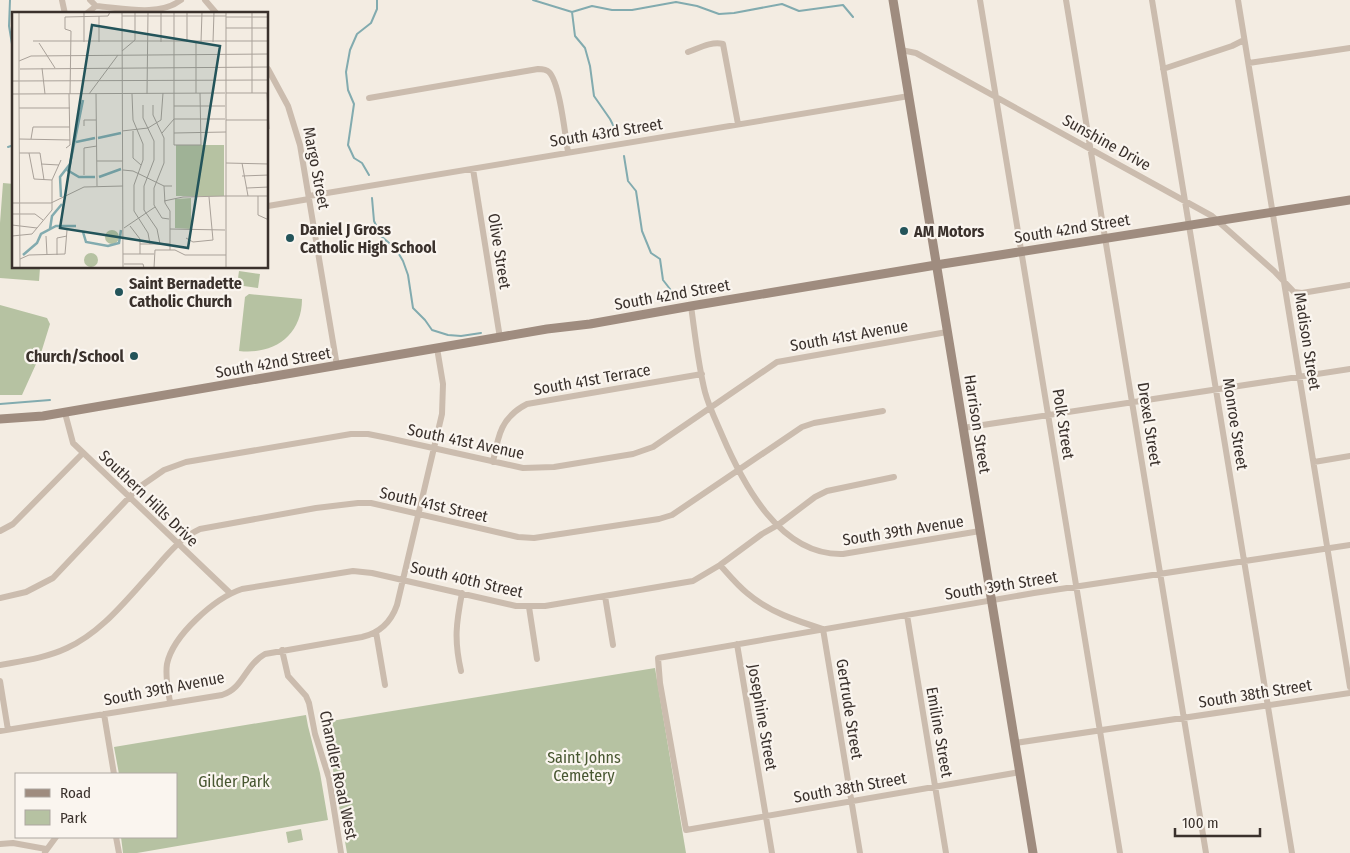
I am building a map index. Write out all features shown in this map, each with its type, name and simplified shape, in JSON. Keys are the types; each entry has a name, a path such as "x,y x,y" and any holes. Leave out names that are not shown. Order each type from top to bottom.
{"street":[{"path":"90,0 96,6 144,10 164,8 181,0"},
{"path":"205,0 215,12"},
{"name":"Harrison Street","path":"893,0 1034,853"},
{"name":"Polk Street","path":"980,0 1120,853"},
{"name":"Drexel Street","path":"1066,0 1206,853"},
{"name":"Monroe Street","path":"1152,0 1292,853"},
{"name":"Madison Street","path":"1238,0 1350,687"},
{"path":"88,12 96,6"},
{"path":"1163,69 1232,46 1244,40"},
{"path":"688,52 712,44 723,44 738,124"},
{"path":"1249,63 1350,48"},
{"name":"Sunshine Drive","path":"901,50 916,53 1212,216 1284,281"},
{"path":"369,98 538,69 546,70 550,73 558,91 568,152"},
{"name":"Margo Street","path":"269,71 281,92 296,128 337,366"},
{"name":"South 43rd Street","path":"269,206 309,197 568,152 909,96"},
{"name":"Olive Street","path":"473,169 500,338"},
{"name":"South 42nd Street","path":"0,419 65,413 547,329 590,324 936,265 1350,200"},
{"path":"1284,281 1294,292 1350,286"},
{"name":"South 39th Avenue","path":"691,306 702,374 710,407 737,470 753,496 778,525 802,545 834,554 852,553 980,531"},
{"name":"South 41st Avenue","path":"0,598 26,592 53,578 138,488 156,475 186,462 351,434 368,434 523,468 538,469 634,454 653,447 766,368 781,361 948,332"},
{"path":"385,685 376,632 394,615 442,414 443,397 437,348"},
{"path":"963,428 1350,369"},
{"name":"South 41st Terrace","path":"493,462 503,425 510,415 527,404 702,374"},
{"name":"South 41st Street","path":"0,665 51,654 67,648 94,632 110,618 178,544 191,533 207,527 358,502 371,503 518,537 534,538 659,519 672,515 802,427 814,423 883,411"},
{"name":"Southern Hills Drive","path":"65,413 73,443 82,453 230,593"},
{"path":"0,530 13,524 82,453"},
{"path":"1314,462 1350,456"},
{"name":"South 40th Street","path":"170,702 166,666 170,653 186,631 213,605 230,593 242,589 353,571 403,579 516,606 529,607 693,582 828,490 894,477"},
{"name":"South 39th Street","path":"686,830 660,683 658,658 992,600 1350,545"},
{"path":"720,565 748,594 773,610 794,620 823,629"},
{"path":"461,671 455,634 462,593"},
{"path":"606,596 613,645"},
{"path":"529,607 537,659"},
{"name":"Emiline Street","path":"907,615 946,853"},
{"name":"Gertrude Street","path":"823,629 860,853"},
{"name":"South 39th Avenue","path":"0,731 229,692 234,690 254,662 265,654 362,637 376,632"},
{"path":"1341,635 1350,634"},
{"name":"Josephine Street","path":"737,644 772,853"},
{"name":"Chandler Road West","path":"282,650 288,676 306,696 309,703 315,734 329,778 341,853"},
{"path":"0,681 8,730"},
{"name":"South 38th Street","path":"1015,744 1350,693"},
{"path":"104,714 114,773"},
{"name":"South 38th Street","path":"686,830 1020,772"},
{"path":"0,844 13,843 46,851 55,838"},
{"path":"116,838 119,853"}],"green space":[{"path":"3,183 12,184 12,269 40,269 39,281 0,278 0,223"},
{"path":"239,271 260,274 258,288 237,285"},
{"path":"249,294 302,299 301,312 291,333 274,346 263,350 239,351 245,297"},
{"path":"0,305 47,318 50,324 41,353 22,395 0,395"},
{"name":"Saint Johns Cemetery","path":"655,668 686,853 347,853 325,722"},
{"name":"Gilder Park","path":"306,715 320,773 328,820 137,853 123,853 121,838 178,838 178,773 119,773 114,747"},
{"path":"301,829 303,840 288,843 286,832"}],"waterway":[{"path":"10,0 9,26 12,44"},
{"path":"369,175 362,163 354,158 348,145 354,104 348,90 346,72 350,50 357,34 371,23 377,9 377,0"},
{"path":"533,0 572,12 592,6 612,10 632,10 676,2 697,6 719,14 782,4 799,11 843,5 853,17"},
{"path":"572,12 575,36 585,48 590,66 594,96 610,119 619,137"},
{"path":"8,147 12,146"},
{"path":"624,156 628,181 636,191 642,231 651,253 660,259 663,280 673,296 686,299"},
{"path":"372,198 374,221 381,236 396,249 403,261 408,275 413,308 432,330 448,335 461,336 481,333"},
{"path":"0,404 50,400"}],"place":[{"name":"AM Motors","path":"904,231"},
{"name":"Daniel J Gross Catholic High School","path":"290,238"},
{"name":"Saint Bernadette Catholic Church","path":"119,292"},
{"name":"Church/School","path":"134,356"}]}
